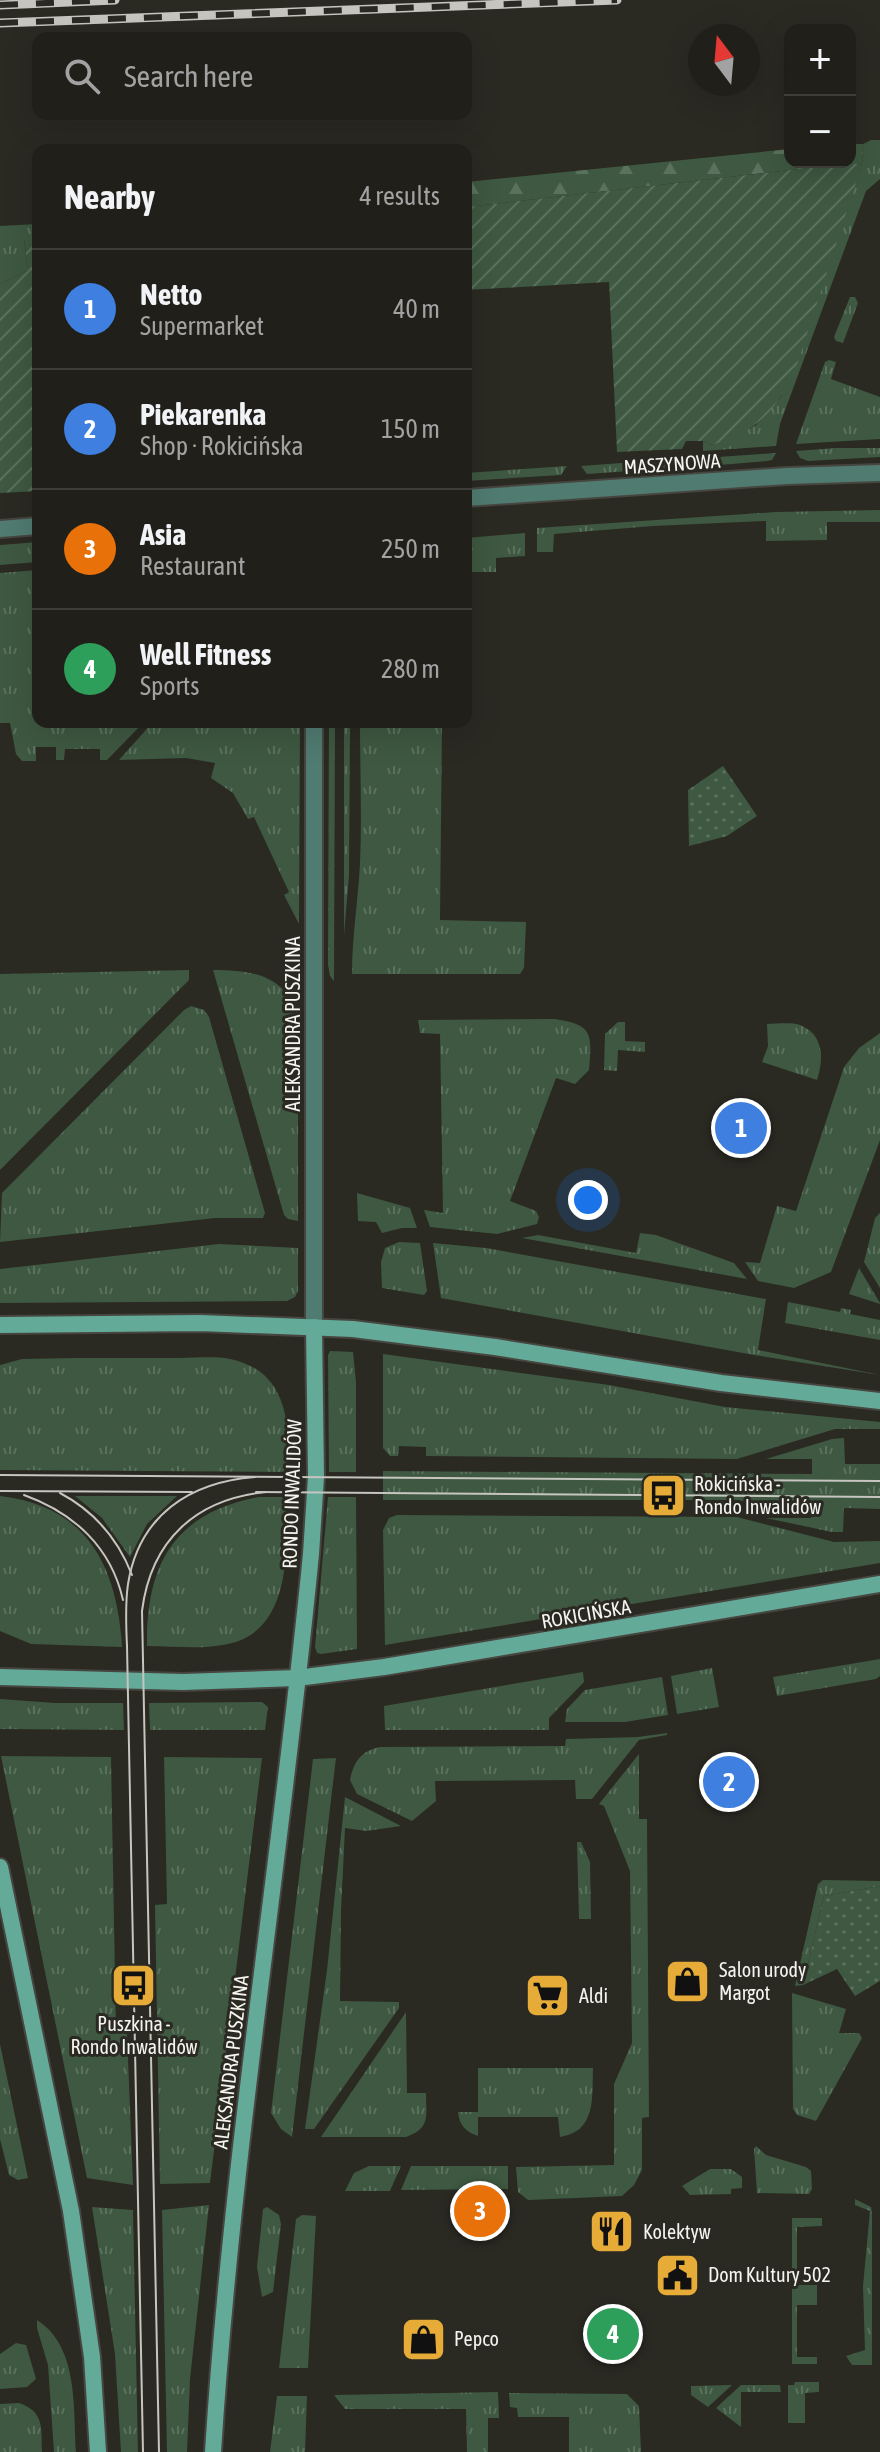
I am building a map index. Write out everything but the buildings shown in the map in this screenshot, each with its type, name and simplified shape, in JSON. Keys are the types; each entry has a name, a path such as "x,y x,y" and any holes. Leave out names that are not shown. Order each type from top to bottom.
{"main road":[{"path":"0,1325 200,1323 392,1333 721,1383 880,1401"},
{"name":"RONDO INWALIDÓW","path":"297,1678 315,1502 314,1327"},
{"name":"ROKICIŃSKA","path":"297,1678 384,1667 880,1584"},
{"path":"0,1677 157,1682 297,1678"},
{"name":"ALEKSANDRA PUSZKINA","path":"213,2452 221,2335 245,2111 297,1678"},
{"path":"0,1867 71,2211 92,2357 98,2452"}],"street":[{"name":"MASZYNOWA","path":"472,498 787,476 880,473"},
{"path":"0,529 32,526"},
{"name":"ALEKSANDRA PUSZKINA","path":"314,728 314,1327"}],"green space":[{"path":"880,140 880,179 866,191 780,424 776,446 703,451 703,441 711,445 755,426 781,397 862,164 863,144"},
{"path":"856,144 863,144 862,164 856,163"},
{"path":"784,150 784,168 808,168 472,206 472,181"},
{"path":"856,163 862,164 789,383 764,417 727,440 711,445 703,441 686,441 682,449 617,452 609,282 472,290 472,206 808,168 856,168"},
{"path":"32,224 32,239 24,240 28,270 0,284 0,226"},
{"path":"32,238 32,491 0,493 0,284 28,270 24,239"},
{"path":"850,297 855,297 858,303 843,343 834,337"},
{"path":"825,362 836,362 831,379 880,397 880,439 796,444"},
{"path":"880,448 880,457 808,461 800,458 796,451"},
{"path":"776,453 772,460 767,461 708,466 704,458"},
{"path":"689,458 686,467 587,474 581,466"},
{"path":"567,466 561,475 472,481 472,473"},
{"path":"880,510 880,522 827,522 827,540 766,541 766,521 554,534 553,552 537,552 537,528 776,512"},
{"path":"525,533 525,556 496,558 496,572 472,572 472,537"},
{"path":"32,542 32,562 0,565 0,545"},
{"path":"32,570 32,728 138,728 107,760 100,760 100,749 65,749 64,760 56,760 56,747 36,747 36,761 22,761 16,754 10,723 0,723 0,573"},
{"path":"148,728 300,728 299,924 284,895 289,892 254,817 248,819 233,793 211,778 215,763 186,758 119,760"},
{"path":"329,728 335,728 334,981 328,965"},
{"path":"344,728 350,728 349,875 344,935"},
{"path":"360,728 442,728 440,920 526,922 524,968 520,974 352,974 361,846"},
{"path":"723,766 757,816 727,836 689,846 688,790"},
{"path":"189,970 189,980 0,1170 0,974"},
{"path":"213,970 244,972 270,980 288,997 294,1010 298,1027 298,1221 284,1215"},
{"path":"191,1006 204,1010 209,1017 265,1213 263,1218 215,1218 0,1242 2,1193"},
{"path":"555,1019 577,1024 587,1033 590,1039 589,1070 575,1084 556,1078 510,1201 536,1211 539,1217 537,1224 497,1234 430,1227 424,1210 443,1213 440,1034 420,1033 418,1020"},
{"path":"618,1022 625,1022 625,1041 645,1042 645,1052 618,1050 617,1071 604,1070 605,1034"},
{"path":"767,1024 796,1024 814,1035 821,1056 817,1080 762,1062 768,1046"},
{"path":"880,1033 880,1140 831,1272 794,1288 758,1281 745,1262 760,1263 777,1206 796,1211 844,1067 859,1048"},
{"path":"357,1193 410,1208 417,1228 382,1233 376,1222 358,1221"},
{"path":"880,1213 880,1288 864,1262 875,1218"},
{"path":"640,1233 656,1235 734,1263 747,1279 522,1238 538,1235 636,1253"},
{"path":"399,1242 420,1243 427,1291 424,1295 382,1288 381,1262 385,1248"},
{"path":"433,1243 486,1248 766,1299 758,1350 880,1375 441,1298"},
{"path":"219,1244 298,1248 298,1291 295,1297 287,1301 0,1303 0,1269"},
{"path":"859,1268 880,1303 880,1304 849,1294"},
{"path":"788,1302 840,1312 841,1308 851,1310 850,1314 880,1320 880,1340 785,1323"},
{"path":"330,1351 353,1352 356,1472 329,1472"},
{"path":"383,1354 609,1385 725,1407 880,1422 880,1429 835,1429 737,1459 426,1456 426,1447 399,1446 398,1456 390,1456 383,1448"},
{"path":"218,1358 249,1365 264,1375 282,1402 288,1436 288,1472 0,1470 0,1365 22,1359"},
{"path":"844,1438 845,1464 880,1464 880,1509 844,1508 843,1532 766,1518 811,1518 811,1504 736,1500 383,1500 383,1471 812,1474 812,1459 766,1459"},
{"path":"0,1496 30,1502 55,1513 76,1527 92,1545 113,1591 122,1647 31,1644 0,1631"},
{"path":"75,1496 177,1496 147,1524 130,1557 102,1518"},
{"path":"259,1497 288,1497 282,1584 265,1622 249,1636 228,1644 147,1646 152,1590 171,1547 186,1530 206,1516"},
{"path":"328,1497 356,1497 357,1649 321,1654 315,1647"},
{"path":"397,1515 737,1517 834,1542 880,1541 880,1563 385,1645 383,1530 389,1518"},
{"path":"880,1659 880,1676 876,1679 777,1696 773,1677"},
{"path":"712,1668 719,1707 677,1714 671,1676"},
{"path":"583,1672 584,1682 549,1718 549,1730 385,1730 384,1706"},
{"path":"662,1677 668,1715 625,1722 565,1722 567,1709 585,1690"},
{"path":"0,1699 123,1703 124,1730 0,1729"},
{"path":"262,1702 268,1707 265,1730 150,1730 149,1703"},
{"path":"667,1733 639,1740 592,1799 576,1799 575,1780 435,1781 436,1801 412,1821 357,1794 350,1780 359,1758 380,1747 565,1746 566,1739"},
{"path":"639,1754 639,1819 647,1819 649,2117 642,2118 642,2170 634,2185 622,2196 528,2200 518,2192 516,2167 614,2165 614,2084 632,2043 630,1871 604,1806 599,1804"},
{"path":"1,1756 111,1757 116,2032 127,2033 133,2185 87,2178"},
{"path":"164,1757 262,1758 210,2183 160,2184 155,1905 167,1904"},
{"path":"336,1758 292,2137 281,2129 271,2113 313,1759"},
{"path":"345,1797 401,1826 366,1831 345,1828 340,2001 399,2002 399,2008 314,2129 305,2129 327,1970"},
{"path":"577,1842 581,1842 590,1862 591,1919 579,1919"},
{"path":"823,1880 880,1881 880,1886 824,1896 803,1985 795,1986 818,1884"},
{"path":"880,1886 880,1981 855,1996 837,1969 803,1985 824,1896"},
{"path":"792,1993 846,2009 839,2033 859,2033 862,2038 816,2121 797,2115 793,2109"},
{"path":"406,2012 407,2093 426,2093 426,2115 420,2130 406,2137 321,2137"},
{"path":"0,2044 28,2178 18,2180 9,2175 0,2139"},
{"path":"478,2068 593,2068 590,2111 581,2128 560,2137 558,2117 478,2117 478,2136 462,2124 458,2112 478,2112"},
{"path":"756,2146 766,2155 811,2171 812,2189 809,2194 757,2193"},
{"path":"369,2166 401,2166 390,2191 345,2191 354,2173"},
{"path":"411,2166 508,2166 508,2189 401,2190"},
{"path":"710,2169 731,2169 742,2177 742,2188 731,2189 731,2194 690,2195 682,2186"},
{"path":"855,2199 871,2207 872,2212 872,2365 852,2365 846,2356 865,2350 863,2286 870,2211 855,2205"},
{"path":"209,2205 190,2379 187,2452 167,2452 162,2210"},
{"path":"92,2207 133,2210 138,2452 121,2452 115,2354"},
{"path":"267,2207 279,2215 281,2224 273,2292 262,2297 257,2267 263,2209"},
{"path":"302,2215 316,2216 308,2368 279,2368 296,2219"},
{"path":"792,2218 822,2218 822,2226 797,2227 797,2285 817,2285 817,2305 797,2305 797,2357 817,2357 817,2364 792,2364"},
{"path":"37,2320 51,2332 67,2362 76,2452 54,2452 48,2365"},
{"path":"16,2343 26,2345 36,2379 27,2387 0,2389 0,2354"},
{"path":"819,2382 819,2392 805,2393 805,2423 788,2423 788,2385"},
{"path":"732,2385 708,2407 691,2395 691,2386"},
{"path":"741,2385 780,2385 781,2392 741,2392 741,2427 716,2408"},
{"path":"498,2392 499,2418 488,2418 488,2452 467,2452 466,2409 345,2409 334,2395"},
{"path":"509,2393 627,2394 639,2406 641,2452 569,2452 569,2417 518,2417 517,2408 510,2407"},
{"path":"277,2396 307,2396 305,2452 270,2452"},
{"path":"19,2403 33,2411 40,2422 42,2452 0,2452 0,2404"}],"tram line":[{"path":"0,1475 880,1481"},
{"path":"143,2452 127,1592 134,1560 143,1539 171,1506 209,1486 255,1477"},
{"path":"0,1491 192,1492"},
{"path":"256,1492 880,1497"},
{"path":"159,2452 142,1611 155,1563 181,1528 198,1514 218,1504 266,1492"},
{"path":"60,1493 84,1508 104,1527 132,1575"},
{"path":"24,1495 59,1512 88,1534 110,1564 123,1600"}],"railway":[{"path":"0,5 115,0"},
{"path":"0,23 617,0"}],"place":[{"name":"Netto","path":"741,1128"},
{"name":"Rokicińska - Rondo Inwalidów","path":"663,1495"},
{"name":"Piekarenka","path":"729,1782"},
{"name":"Salon urody Margot","path":"688,1981"},
{"name":"Puszkina - Rondo Inwalidów","path":"134,1985"},
{"name":"Aldi","path":"548,1996"},
{"name":"Asia","path":"480,2211"},
{"name":"Kolektyw","path":"612,2232"},
{"name":"Dom Kultury 502","path":"677,2275"},
{"name":"Well Fitness","path":"613,2334"},
{"name":"Pepco","path":"423,2339"}]}
